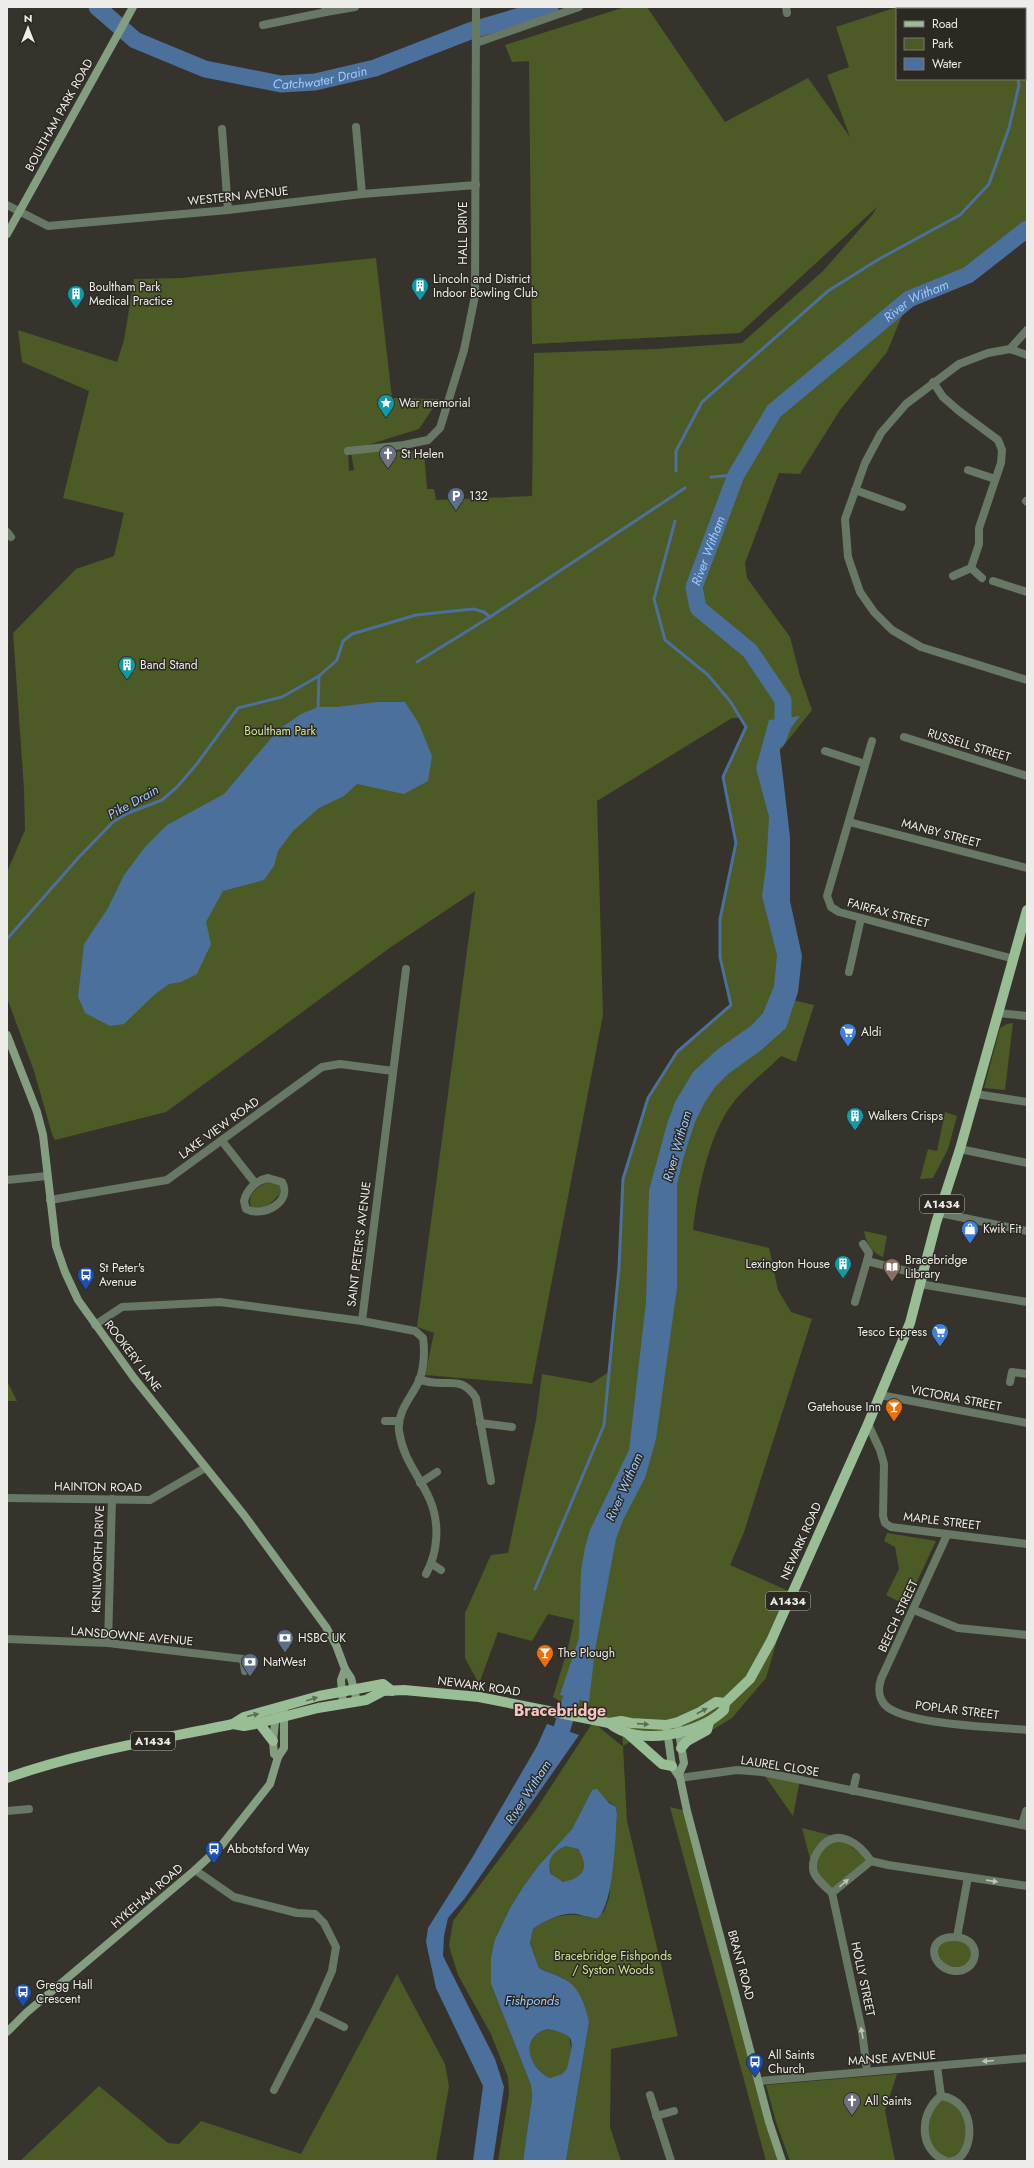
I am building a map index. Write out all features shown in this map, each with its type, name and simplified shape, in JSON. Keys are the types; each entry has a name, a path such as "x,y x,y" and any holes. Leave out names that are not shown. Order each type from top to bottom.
{"main road":[{"name":"A1434","path":"868,1424 910,1323 921,1279 976,1094 1027,910"},
{"name":"NEWARK ROAD","path":"7,1778 74,1758 232,1724 244,1717 343,1704 357,1701 383,1691 421,1691 479,1697 609,1723 621,1721 679,1733 709,1722 724,1710 725,1703 750,1679 771,1641 868,1424"},
{"name":"NEWARK ROAD","path":"232,1724 244,1726 259,1723 280,1713 354,1689 383,1684 392,1691"},
{"name":"NEWARK ROAD","path":"609,1723 618,1731 643,1735 667,1730 678,1722 700,1712 716,1702 725,1703"},
{"path":"681,1748 692,1738 707,1730 709,1722"},
{"path":"259,1723 273,1741"},
{"path":"626,1732 662,1764 672,1766"}],"street":[{"name":"BOULTHAM PARK ROAD","path":"7,234 133,7"},
{"path":"263,25 325,10 355,7"},
{"name":"HALL DRIVE","path":"348,451 404,445 428,440 440,428 471,322 475,296 476,7"},
{"path":"476,40 579,7"},
{"path":"356,127 362,194"},
{"path":"222,129 228,210"},
{"name":"WESTERN AVENUE","path":"7,206 48,226 228,210 362,194 476,185"},
{"path":"1010,349 1027,330"},
{"path":"1027,355 1010,349 988,353 958,364 906,404 880,433 865,463 845,519 848,557 860,592 874,612 892,630 921,647 1027,680"},
{"path":"933,382 944,397 959,411 998,440 1002,450 1001,463 979,528 979,544 971,568 953,576"},
{"path":"968,470 995,479"},
{"path":"855,490 902,507"},
{"path":"971,568 982,578"},
{"path":"993,581 1027,592"},
{"name":"RUSSELL STREET","path":"904,737 1027,776"},
{"name":"FAIRFAX STREET","path":"872,741 827,896 831,906 839,912 1014,959"},
{"path":"825,751 865,764"},
{"name":"MANBY STREET","path":"849,822 1027,868"},
{"path":"849,972 861,918"},
{"name":"SAINT PETER'S AVENUE","path":"95,1325 122,1307 220,1302 362,1321 406,969"},
{"path":"998,1013 1027,1016"},
{"name":"ROOKERY LANE","path":"7,1035 37,1112 43,1135 56,1246 65,1272 78,1300 95,1325 205,1468 244,1515 326,1627 336,1645 345,1669 351,1678 357,1701"},
{"name":"LAKE VIEW ROAD","path":"50,1200 159,1183 167,1180 322,1067 340,1064 393,1071"},
{"path":"976,1094 1027,1102"},
{"path":"222,1141 255,1184"},
{"path":"960,1149 1027,1163"},
{"path":"7,1180 47,1176"},
{"path":"268,1178 277,1179 284,1187 283,1196 271,1210 252,1212 246,1209 244,1201 255,1184 268,1178"},
{"path":"940,1214 1027,1231"},
{"path":"855,1302 869,1253 863,1244"},
{"path":"867,1261 921,1279 1027,1302"},
{"path":"362,1321 415,1331 420,1334 424,1346 420,1379 403,1407 399,1421 403,1452 430,1500 434,1517 436,1544 432,1564 426,1574"},
{"path":"1010,1382 1012,1372 1027,1374"},
{"path":"420,1379 434,1384 455,1383 466,1386 476,1398 491,1481"},
{"name":"VICTORIA STREET","path":"880,1395 1027,1423"},
{"path":"385,1421 399,1421"},
{"path":"480,1423 512,1427"},
{"name":"MAPLE STREET","path":"868,1424 880,1450 884,1464 883,1516 885,1524 891,1527 947,1535 1027,1544"},
{"name":"HAINTON ROAD","path":"7,1498 150,1500 205,1468"},
{"path":"420,1483 437,1472"},
{"name":"KENILWORTH DRIVE","path":"108,1643 112,1500"},
{"name":"BEECH STREET","path":"886,1706 880,1698 878,1687 947,1535"},
{"path":"432,1564 440,1570"},
{"path":"914,1610 958,1628 1027,1635"},
{"name":"LANSDOWNE AVENUE","path":"7,1639 108,1643 243,1659 244,1671"},
{"path":"343,1704 341,1680 345,1669"},
{"name":"POPLAR STREET","path":"886,1706 913,1718 1027,1730"},
{"path":"278,1757 274,1754 273,1741 280,1713"},
{"name":"HYKEHAM ROAD","path":"7,2032 26,2013 195,1870 221,1846 270,1784 278,1757 284,1748 280,1713"},
{"path":"678,1722 684,1763 679,1776"},
{"path":"667,1730 672,1766 679,1776"},
{"name":"LAUREL CLOSE","path":"679,1776 737,1770 762,1772 1025,1826 1026,1811"},
{"name":"BRANT ROAD","path":"679,1776 687,1811 760,2082 769,2122 782,2161"},
{"path":"853,1791 856,1777"},
{"path":"7,1811 29,1809"},
{"path":"871,1860 832,1893 818,1878 813,1870 815,1853 826,1842 838,1837 852,1841 864,1850 871,1860 888,1865 1027,1886"},
{"path":"195,1870 234,1897 297,1913 315,1914 324,1923 336,1947 332,1971 314,2012 274,2090"},
{"path":"957,1937 968,1877"},
{"name":"HOLLY STREET","path":"832,1893 862,2031 867,2071"},
{"path":"949,1936 957,1937 966,1938 971,1942 975,1955 972,1963 965,1969 954,1971 946,1969 940,1964 934,1953 935,1946 940,1939 949,1936"},
{"path":"314,2012 344,2027"},
{"name":"MANSE AVENUE","path":"760,2082 867,2071 1027,2058"},
{"path":"937,2066 941,2096 929,2110 925,2118 924,2129 931,2151 938,2158 946,2161"},
{"path":"650,2095 671,2161"},
{"path":"941,2096 948,2097 959,2104 968,2115 969,2120 970,2133 963,2154 956,2160 952,2161"},
{"path":"656,2116 674,2111"}],"green space":[{"path":"625,7 647,7 725,122 808,78 850,137 827,75 849,67 836,27 897,7 1027,7 1027,229 968,275 909,299 887,352 840,410 800,474 779,473 745,563 747,578 790,637 800,676 812,710 765,769 784,998 814,1005 796,1062 781,1056 733,1103 717,1130 701,1181 693,1230 769,1248 778,1290 791,1312 812,1319 744,1532 730,1565 791,1592 766,1678 732,1718 699,1738 646,1732 623,1746 627,1821 678,2036 611,2049 610,2127 621,2161 566,2161 589,2022 563,1978 539,1968 530,1942 533,1929 554,1918 574,1915 590,1918 604,1912 609,1898 617,1815 616,1807 592,1790 572,1829 539,1865 523,1887 510,1908 495,1939 491,1984 531,2085 532,2097 523,2161 498,2161 509,2094 508,2077 491,2034 458,1975 449,1946 453,1921 535,1811 593,1722 553,1697 568,1648 574,1620 548,1614 532,1641 498,1632 479,1684 465,1658 465,1613 491,1555 508,1553 536,1420 542,1374 592,1383 609,1372 619,1268 623,1179 648,1098 677,1052 731,1005 720,957 720,919 736,843 723,777 746,727 740,718 732,718 597,801 603,1015 532,1384 425,1375 434,1333 417,1327 475,891 391,947 166,1112 55,1140 34,1071 7,998 7,872 25,830 24,789 13,633 76,569 114,556 124,513 63,498 89,391 22,362 18,330 117,362 124,340 134,279 181,278 376,258 392,398 439,399 419,429 348,451 349,471 354,470 351,452 424,451 427,489 434,489 436,500 532,496 534,353 655,349 742,343 823,271 873,214 877,207 740,333 532,344 529,61 512,62 505,45","holes":["594,1723 622,1729 622,1746"]},
{"path":"1013,1023 1005,1090 984,1088 1000,1028 1007,1024"},
{"path":"945,1112 957,1116 948,1149 933,1178 920,1179 928,1149 937,1151"},
{"path":"268,1182 276,1182 280,1187 280,1194 271,1203 264,1207 252,1209 250,1200 253,1192"},
{"path":"864,1231 887,1236 883,1257 870,1247 866,1240"},
{"path":"7,1381 17,1401 7,1401"},
{"path":"887,1533 936,1541 906,1605 886,1595 899,1569 895,1547 884,1541"},
{"path":"762,1772 800,1780 793,1816"},
{"path":"670,1807 687,1811 782,2161 766,2161"},
{"path":"802,1828 838,1837 871,1861 832,1893 813,1870"},
{"path":"567,1846 580,1851 585,1864 580,1877 567,1882 554,1877 549,1864 554,1851"},
{"path":"949,1936 975,1948 965,1969 940,1964 935,1946"},
{"path":"397,1974 445,2064 449,2086 436,2161 20,2161 99,2086 168,2143 179,2144 201,2121 301,2154"},
{"path":"548,2029 567,2034 571,2046 570,2062 567,2070 550,2078 536,2067 530,2053 530,2045 533,2039 539,2033"},
{"path":"897,2074 885,2111 895,2161 790,2161 776,2122 766,2085"},
{"path":"948,2097 969,2120 963,2154 946,2161 926,2139 928,2118 931,2108 940,2100"}],"water":[{"path":"377,702 405,702 419,724 432,756 428,781 404,794 357,784 344,796 319,808 293,831 278,851 274,866 264,880 223,891 206,922 211,944 197,974 181,982 169,984 154,995 124,1024 110,1026 85,1013 78,997 84,944 108,908 124,875 145,847 167,825 224,794 278,730 301,714 318,707 336,707"},
{"path":"800,716 779,743 790,837 790,901 802,956 798,992 786,1028 760,1051 728,1074 715,1087 705,1102 695,1122 683,1159 677,1185 677,1288 656,1439 645,1478 623,1520 616,1539 595,1650 589,1702 560,1695 579,1638 581,1571 585,1547 590,1530 629,1450 646,1302 649,1190 667,1124 675,1102 693,1072 718,1049 752,1025 763,1013 774,986 777,955 762,896 766,867 769,817 756,768 769,720"},
{"path":"547,1724 579,1735 465,1898 448,1918 444,1936 443,1956 495,2059 504,2087 493,2161 473,2161 483,2086 436,1988 426,1942 428,1928 472,1858 537,1746"},
{"name":"Fishponds","path":"597,1789 609,1803 616,1807 617,1815 611,1885 603,1910 598,1918 577,1914 559,1915 533,1929 530,1943 539,1968 568,1981 577,1991 586,2009 589,2022 566,2161 523,2161 532,2097 531,2085 491,1984 491,1958 495,1939 510,1908 539,1865 572,1829 592,1790","holes":["566,1846 578,1849 582,1855 584,1866 580,1875 576,1878 563,1882 551,1874 549,1865 551,1857 561,1848","548,2029 565,2034 569,2038 572,2046 567,2069 562,2074 550,2078 536,2067 530,2052 530,2045 533,2038 539,2033"]}],"waterway":[{"name":"Catchwater Drain","path":"97,7 135,40 205,69 281,84 315,82 375,68 470,31 550,7"},
{"path":"676,471 676,451 702,402 828,291 879,259 960,215 989,184 1009,128 1019,85 1018,80"},
{"name":"River Witham","path":"777,740 783,725 783,700 750,651 698,608 694,587 736,475 774,411 909,299 968,275 1027,229"},
{"path":"711,477 736,475"},
{"path":"417,662 490,617 685,488"},
{"path":"535,1589 604,1425 619,1268 623,1179 648,1098 677,1052 731,1005 720,957 720,919 736,843 723,777 746,727 730,701 708,675 665,640 654,599 675,521"},
{"path":"318,707 319,676 337,660 343,641 352,634 416,615 473,609 484,612 490,617"},
{"name":"Pike Drain","path":"7,939 79,857 113,822 126,814 162,800 177,787 196,765 238,708 282,697 319,676"},
{"name":"River Witham","path":"555,1751 578,1677"}],"place":[{"name":"Lincoln and District Indoor Bowling Club","path":"420,301"},
{"name":"Boultham Park Medical Practice","path":"76,309"},
{"name":"War memorial","path":"386,418"},
{"name":"St Helen","path":"388,469"},
{"name":"132","path":"456,511"},
{"name":"Band Stand","path":"127,680"},
{"name":"Aldi","path":"848,1047"},
{"name":"Walkers Crisps","path":"855,1131"},
{"name":"Kwik Fit","path":"970,1244"},
{"name":"Lexington House","path":"843,1279"},
{"name":"Bracebridge Library","path":"892,1282"},
{"name":"St Peter's Avenue","path":"86,1290"},
{"name":"Tesco Express","path":"940,1347"},
{"name":"Gatehouse Inn","path":"894,1422"},
{"name":"HSBC UK","path":"285,1653"},
{"name":"The Plough","path":"545,1668"},
{"name":"NatWest","path":"250,1677"},
{"name":"Abbotsford Way","path":"214,1864"},
{"name":"Gregg Hall Crescent","path":"23,2007"},
{"name":"All Saints Church","path":"755,2077"},
{"name":"All Saints","path":"852,2116"}],"district":[{"name":"Bracebridge","path":"560,1710"}],"park label":[{"name":"Boultham Park","path":"280,731"},
{"name":"Bracebridge Fishponds / Syston Woods","path":"613,1963"}]}
